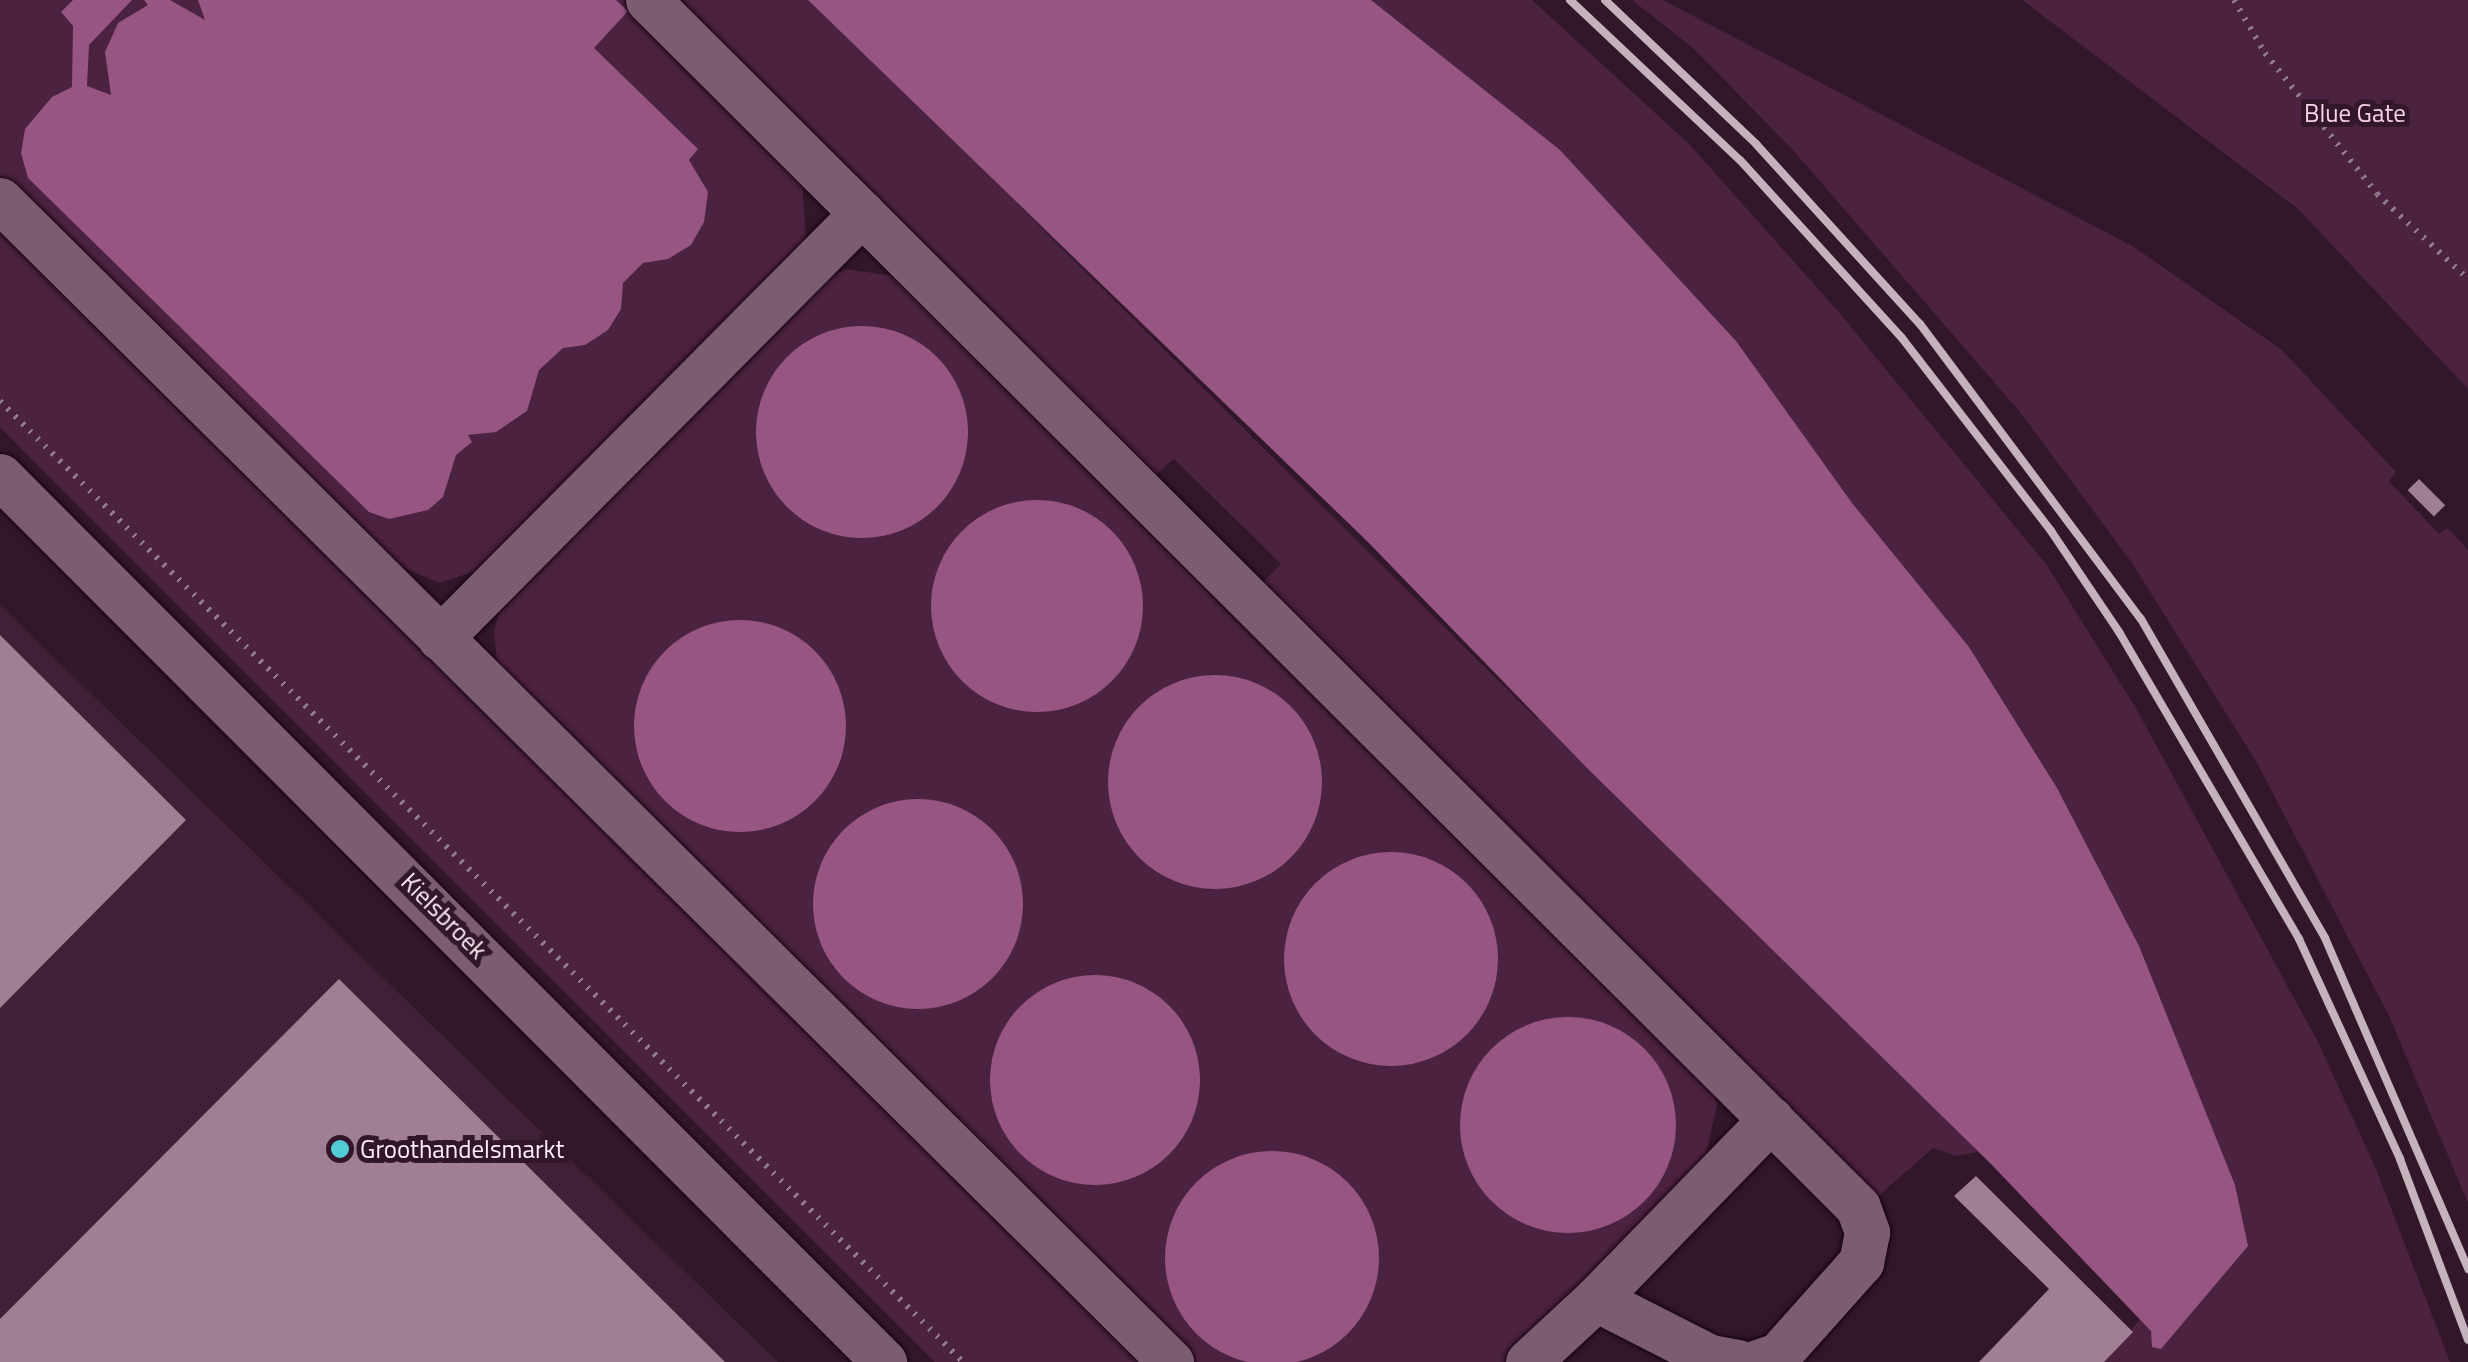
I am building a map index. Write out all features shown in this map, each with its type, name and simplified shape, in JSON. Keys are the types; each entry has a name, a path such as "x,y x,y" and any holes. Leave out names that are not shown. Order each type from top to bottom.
{"street":[{"path":"648,0 1858,1207 1867,1232 1861,1262 1778,1355 1758,1362"},
{"path":"0,200 1171,1362"},
{"path":"440,638 862,214"},
{"name":"Kielsbroek","path":"0,476 884,1362"},
{"path":"1528,1362 1596,1299 1770,1119"},
{"path":"1596,1299 1710,1357 1739,1362"}],"path":[{"path":"2234,0 2265,54 2377,194 2468,278"},
{"path":"0,401 963,1362"}],"shaded area":[{"path":"73,0 132,0 89,45 87,86 111,95 105,52 118,23 148,5 144,0 170,0 205,20 198,0 616,0 628,11 594,48 698,149 689,160 708,192 704,222 691,245 668,259 643,263 623,283 621,309 608,330 585,345 563,348 539,370 527,411 496,432 468,435 472,442 456,455 443,497 428,510 389,519 369,512 28,178 21,153 25,129 52,97 72,87 73,26 61,12"},
{"path":"808,0 1371,0 1560,150 1736,341 1852,503 1969,647 2057,788 2139,946 2235,1185 2248,1246 2161,1349 2152,1347 2151,1331 1991,1164 1587,768 1368,542"},
{"path":"862,326 903,334 937,357 960,391 968,432 960,473 937,507 903,530 862,538 821,530 787,507 764,473 756,432 764,391 787,357 821,334"},
{"path":"1037,500 1078,508 1112,531 1135,565 1143,606 1135,647 1112,681 1078,704 1037,712 996,704 962,681 939,647 931,606 939,565 962,531 996,508"},
{"path":"0,605 778,1362 0,1362"},
{"path":"740,620 781,628 815,651 838,685 846,726 838,767 815,801 781,824 740,832 699,824 665,801 642,767 634,726 642,685 665,651 699,628"},
{"path":"1215,675 1256,683 1291,706 1314,741 1322,782 1314,823 1291,858 1256,881 1215,889 1174,881 1139,858 1116,823 1108,782 1116,741 1139,706 1174,683"},
{"path":"918,799 958,807 992,830 1015,864 1023,904 1015,944 992,978 958,1001 918,1009 878,1001 844,978 821,944 813,904 821,864 844,830 878,807"},
{"path":"1391,852 1432,860 1467,883 1490,918 1498,959 1490,1000 1467,1035 1432,1058 1391,1066 1350,1058 1315,1035 1292,1000 1284,959 1292,918 1315,883 1350,860"},
{"path":"1095,975 1135,983 1170,1005 1192,1040 1200,1080 1192,1120 1170,1155 1135,1177 1095,1185 1055,1177 1020,1155 998,1120 990,1080 998,1040 1020,1005 1055,983"},
{"path":"1568,1017 1609,1025 1645,1048 1668,1084 1676,1125 1668,1166 1645,1202 1609,1225 1568,1233 1527,1225 1491,1202 1468,1166 1460,1125 1468,1084 1491,1048 1527,1025"},
{"path":"1272,1151 1313,1159 1348,1182 1371,1217 1379,1258 1371,1299 1348,1334 1313,1357 1272,1365 1231,1357 1196,1334 1173,1299 1165,1258 1173,1217 1196,1182 1231,1159"}],"green space":[{"path":"0,0 630,0 802,182 806,236 790,266 488,567 439,583 387,560 0,179"},
{"path":"678,0 912,0 1978,1152 1956,1156 1933,1148 1876,1198 1262,583 1281,564 1174,459 1154,476","holes":["1004,191 1368,542 1539,719"]},
{"path":"1289,0 1532,0 1689,144 1837,310 2046,564 2137,710 2318,1042 2376,1169 2450,1362 2104,1362 2211,1235"},
{"path":"1632,0 1663,0 2134,247 2282,350 2396,472 2389,481 2439,534 2448,528 2468,550 2468,1203 2389,1016 2257,763 2132,563 2020,412 1792,149 1693,48"},
{"name":"Blue Gate","path":"2022,0 2468,0 2468,389 2298,209"},
{"path":"0,224 1138,1362 934,1362 0,428"},
{"path":"845,269 895,276 1709,1077 1717,1105 1703,1168 1510,1362 1187,1362 497,662 494,631 503,600 817,285"}],"building":[{"path":"2419,479 2445,505 2434,516 2408,490"},
{"path":"0,635 186,820 0,1008"},
{"name":"Groothandelsmarkt","path":"339,979 725,1362 0,1362 0,1319"},
{"path":"1976,1176 2133,1332 2104,1362 1979,1362 2049,1289 1954,1196"}],"railway":[{"path":"1570,0 1740,160 1902,338 2051,531 2119,632 2299,939 2400,1159 2468,1340"},
{"path":"1605,0 1756,144 1920,324 2141,619 2325,938 2468,1269"}],"place":[{"name":"Groothandelsmarkt","path":"340,1149"}]}
